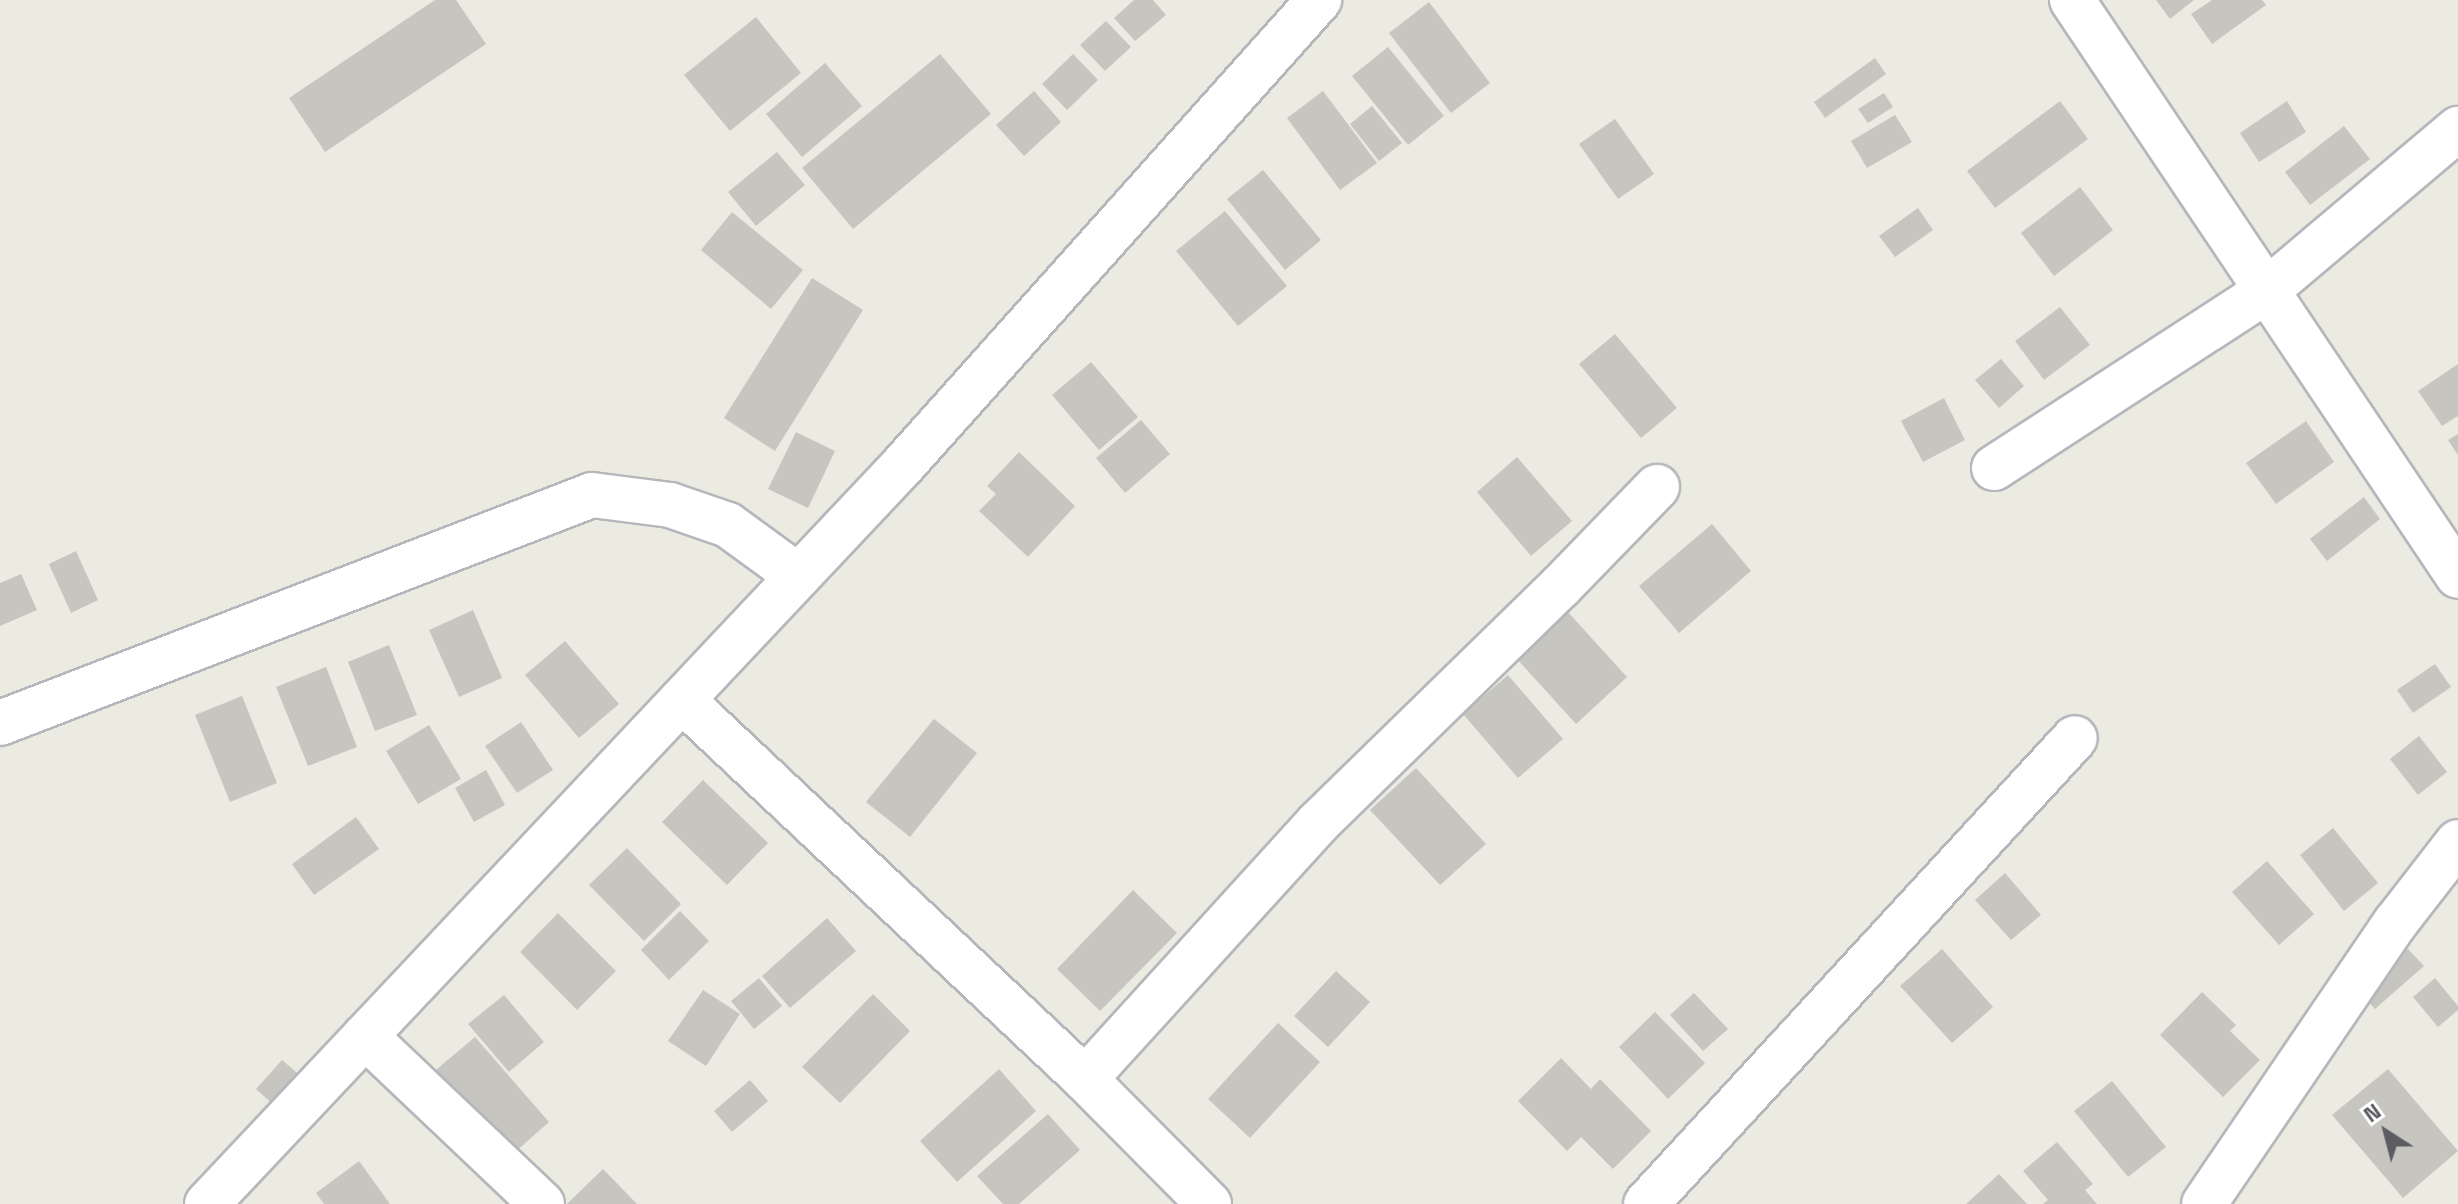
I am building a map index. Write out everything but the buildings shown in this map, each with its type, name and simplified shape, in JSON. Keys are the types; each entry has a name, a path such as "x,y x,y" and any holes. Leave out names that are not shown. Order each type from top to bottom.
{"street":[{"path":"207,1204 798,576 1319,0"},
{"path":"2072,0 2458,576"},
{"path":"1994,468 2265,292 2458,129"},
{"path":"1085,1079 1318,823 1561,586 1657,487"},
{"path":"0,723 592,495 670,505 728,525 798,576"},
{"path":"682,700 1085,1079 1209,1204"},
{"path":"1646,1204 2075,738"},
{"path":"2204,1204 2396,922 2458,842"},
{"path":"365,1036 542,1204"}]}
